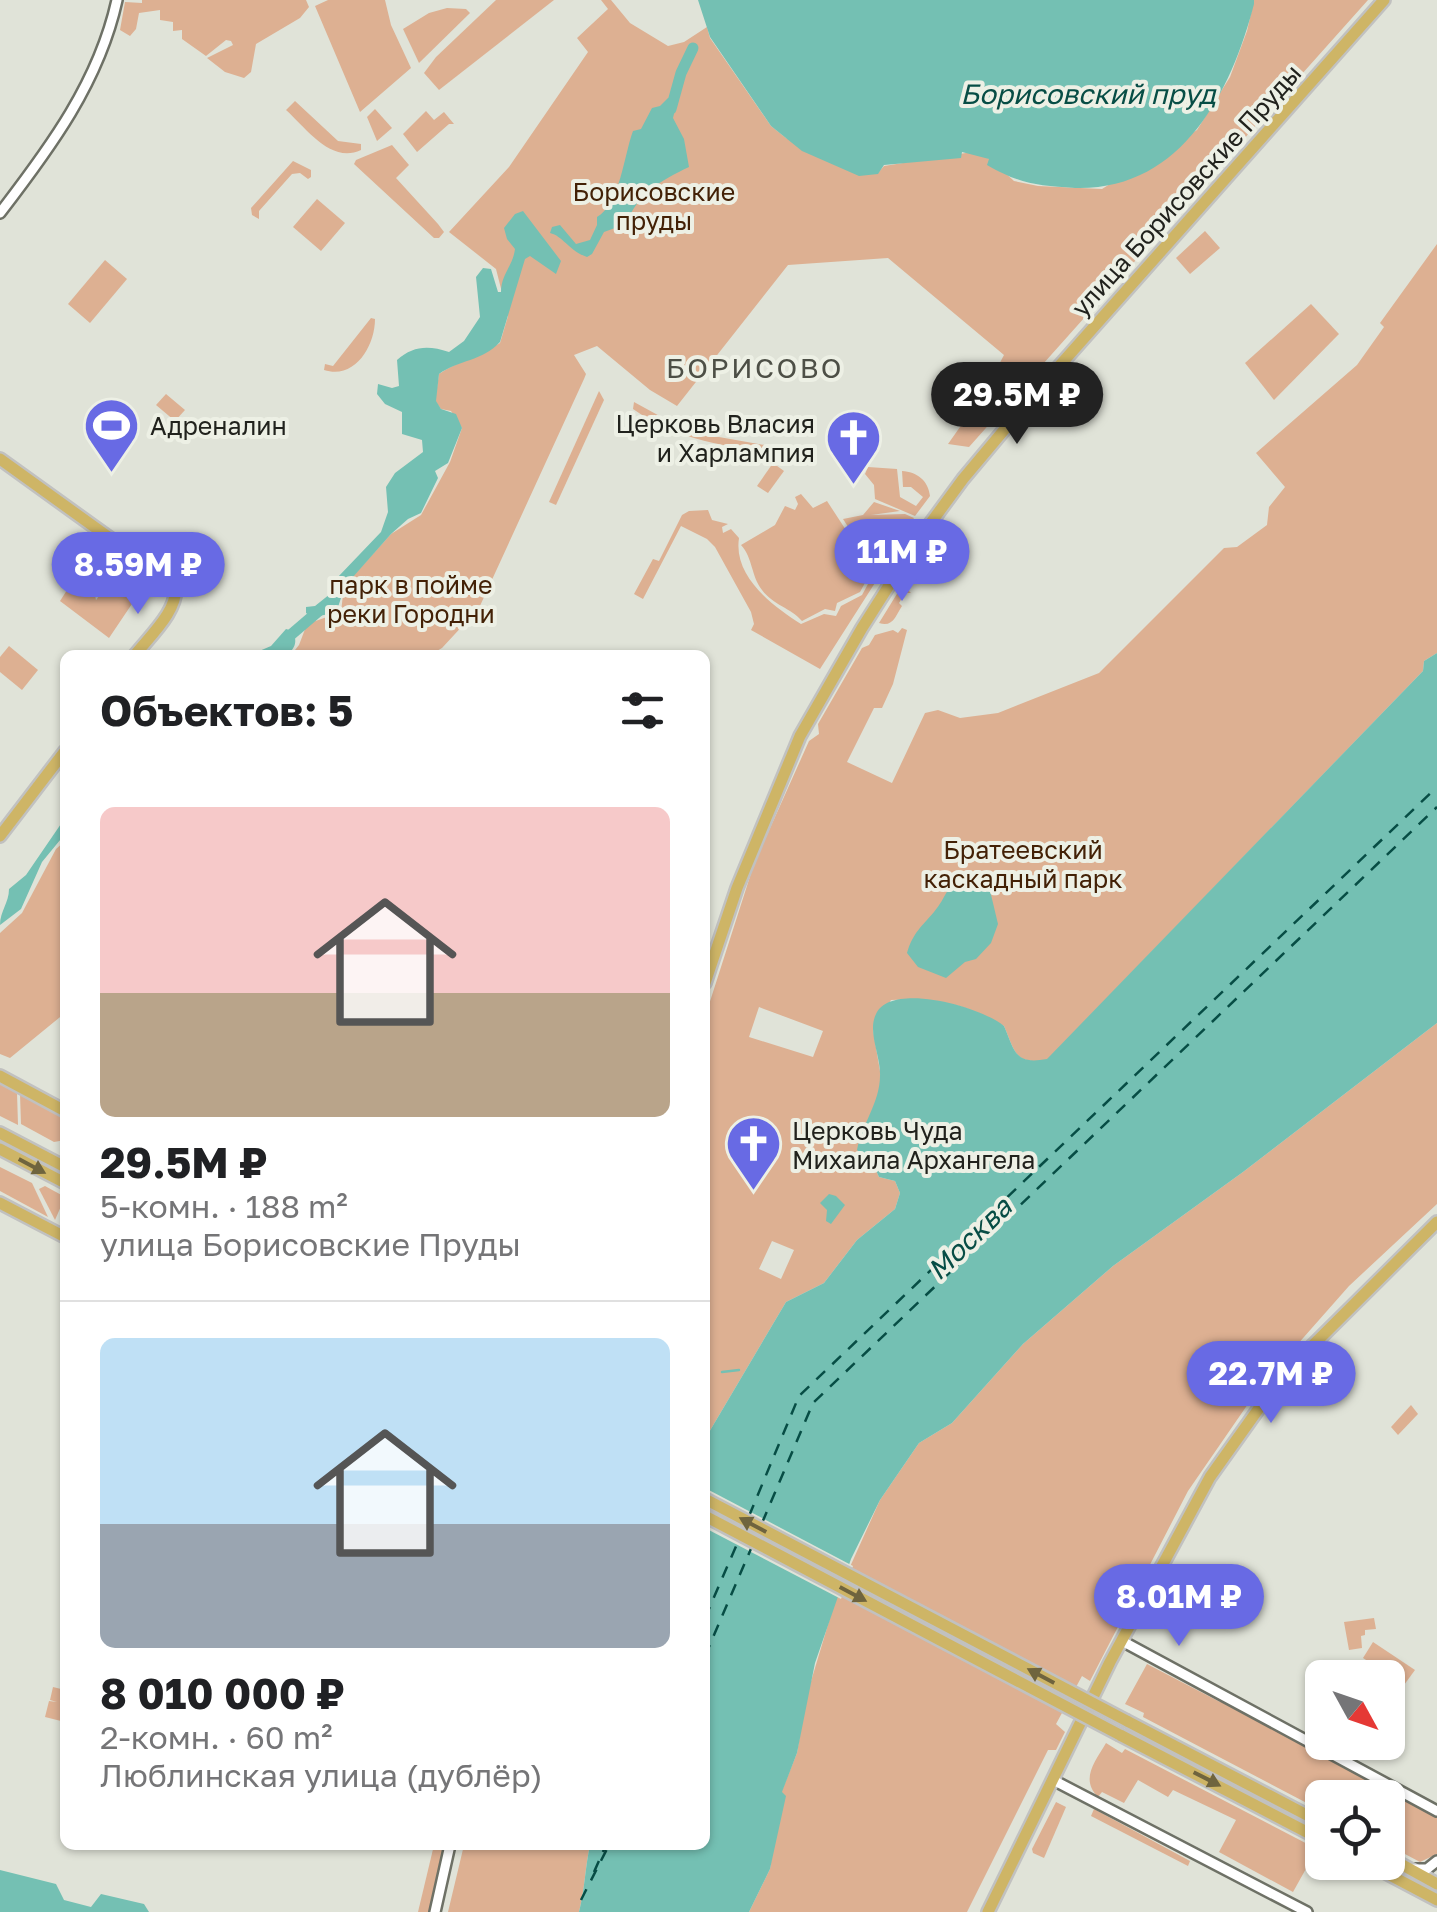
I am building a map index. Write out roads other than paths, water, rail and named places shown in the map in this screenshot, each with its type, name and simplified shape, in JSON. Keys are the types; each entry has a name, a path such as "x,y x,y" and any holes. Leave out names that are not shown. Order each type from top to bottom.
{"main road":[{"name":"улица Борисовские Пруды","path":"710,969 768,808 800,736 862,628 930,523 1039,388 1384,0"},
{"path":"0,459 175,585 172,606 139,650"},
{"path":"0,836 60,757"},
{"path":"0,1076 60,1108"},
{"path":"0,1133 60,1164"},
{"path":"0,1149 60,1180"},
{"path":"0,1203 60,1234"},
{"path":"988,1912 1122,1641 1210,1477 1262,1404 1344,1312 1437,1222"},
{"path":"710,1503 1305,1814"},
{"path":"710,1519 1305,1831"},
{"path":"1405,1866 1437,1884"},
{"path":"1399,1880 1437,1900"}],"street":[{"path":"0,213 73,112 117,0"},
{"path":"1122,1641 1437,1811"},
{"path":"1053,1780 1307,1912"},
{"path":"434,1912 449,1850"},
{"path":"1408,1868 1427,1869 1437,1861"}],"water":[{"name":"Борисовский пруд","path":"698,0 1254,0 1254,4 1231,71 1215,102 1172,155 1144,173 1112,185 1075,188 1020,180 987,165 989,159 962,152 961,158 884,165 878,174 859,176 802,151 771,126 710,37"},
{"path":"678,97 673,118 684,139 689,167 651,189 626,224 604,232 587,257 550,233 552,227 560,225 576,244 590,240 597,217 605,211 616,190 633,131 641,129 652,108"},
{"path":"523,211 561,261 556,274 530,256 525,259 500,342 486,353 439,374 436,401 441,409 456,414 462,428 448,463 435,471 438,478 421,513 391,534 345,586 336,613 312,617 306,613 306,607 315,606 330,594 337,578 381,532 388,512 386,487 395,473 423,452 422,440 402,434 402,412 385,404 377,394 378,384 399,386 397,360 415,349 449,352 464,341 480,317 476,277 483,268 491,269 501,292 515,249 504,228 515,214"},
{"path":"286,629 293,631 295,641 291,650 262,650 271,646"},
{"name":"Москва","path":"1437,653 1437,1023 1113,1266 1023,1344 952,1423 919,1443 880,1500 851,1559 815,1663 797,1753 782,1792 786,1796 770,1869 749,1912 579,1912 589,1850 710,1850 710,1431 786,1302 824,1283 857,1240 895,1209 900,1193 895,1181 879,1177 873,1164 857,1150 879,1086 873,1028 876,1014 885,1004 899,999 958,1005 1004,1026 1022,1058 1047,1059 1423,671 1424,661"},
{"path":"60,825 60,840 42,862 21,909 0,925 9,889 26,875"},
{"path":"964,872 988,882 998,924 991,943 976,959 965,962 946,978 918,967 907,953 918,931"},
{"path":"829,1194 845,1205 831,1224 826,1221 827,1210 820,1203"},
{"path":"0,1870 56,1884 64,1900 91,1907 101,1894 144,1904 149,1912 0,1912"}],"waterway":[{"path":"671,109 693,48"},
{"path":"286,639 321,609"},
{"path":"722,1372 739,1370"}],"place":[{"name":"Адреналин","path":"111,474"},
{"name":"Церковь Власия и Харлампия","path":"854,486"},
{"name":"Церковь Чуда Михаила Архангела","path":"753,1193"}],"district":[{"name":"БОРИСОВО","path":"755,367"}],"park label":[{"name":"Борисовские пруды","path":"654,206"},
{"name":"парк в пойме реки Городни","path":"411,598"},
{"name":"Братеевский каскадный парк","path":"1023,864"}]}
